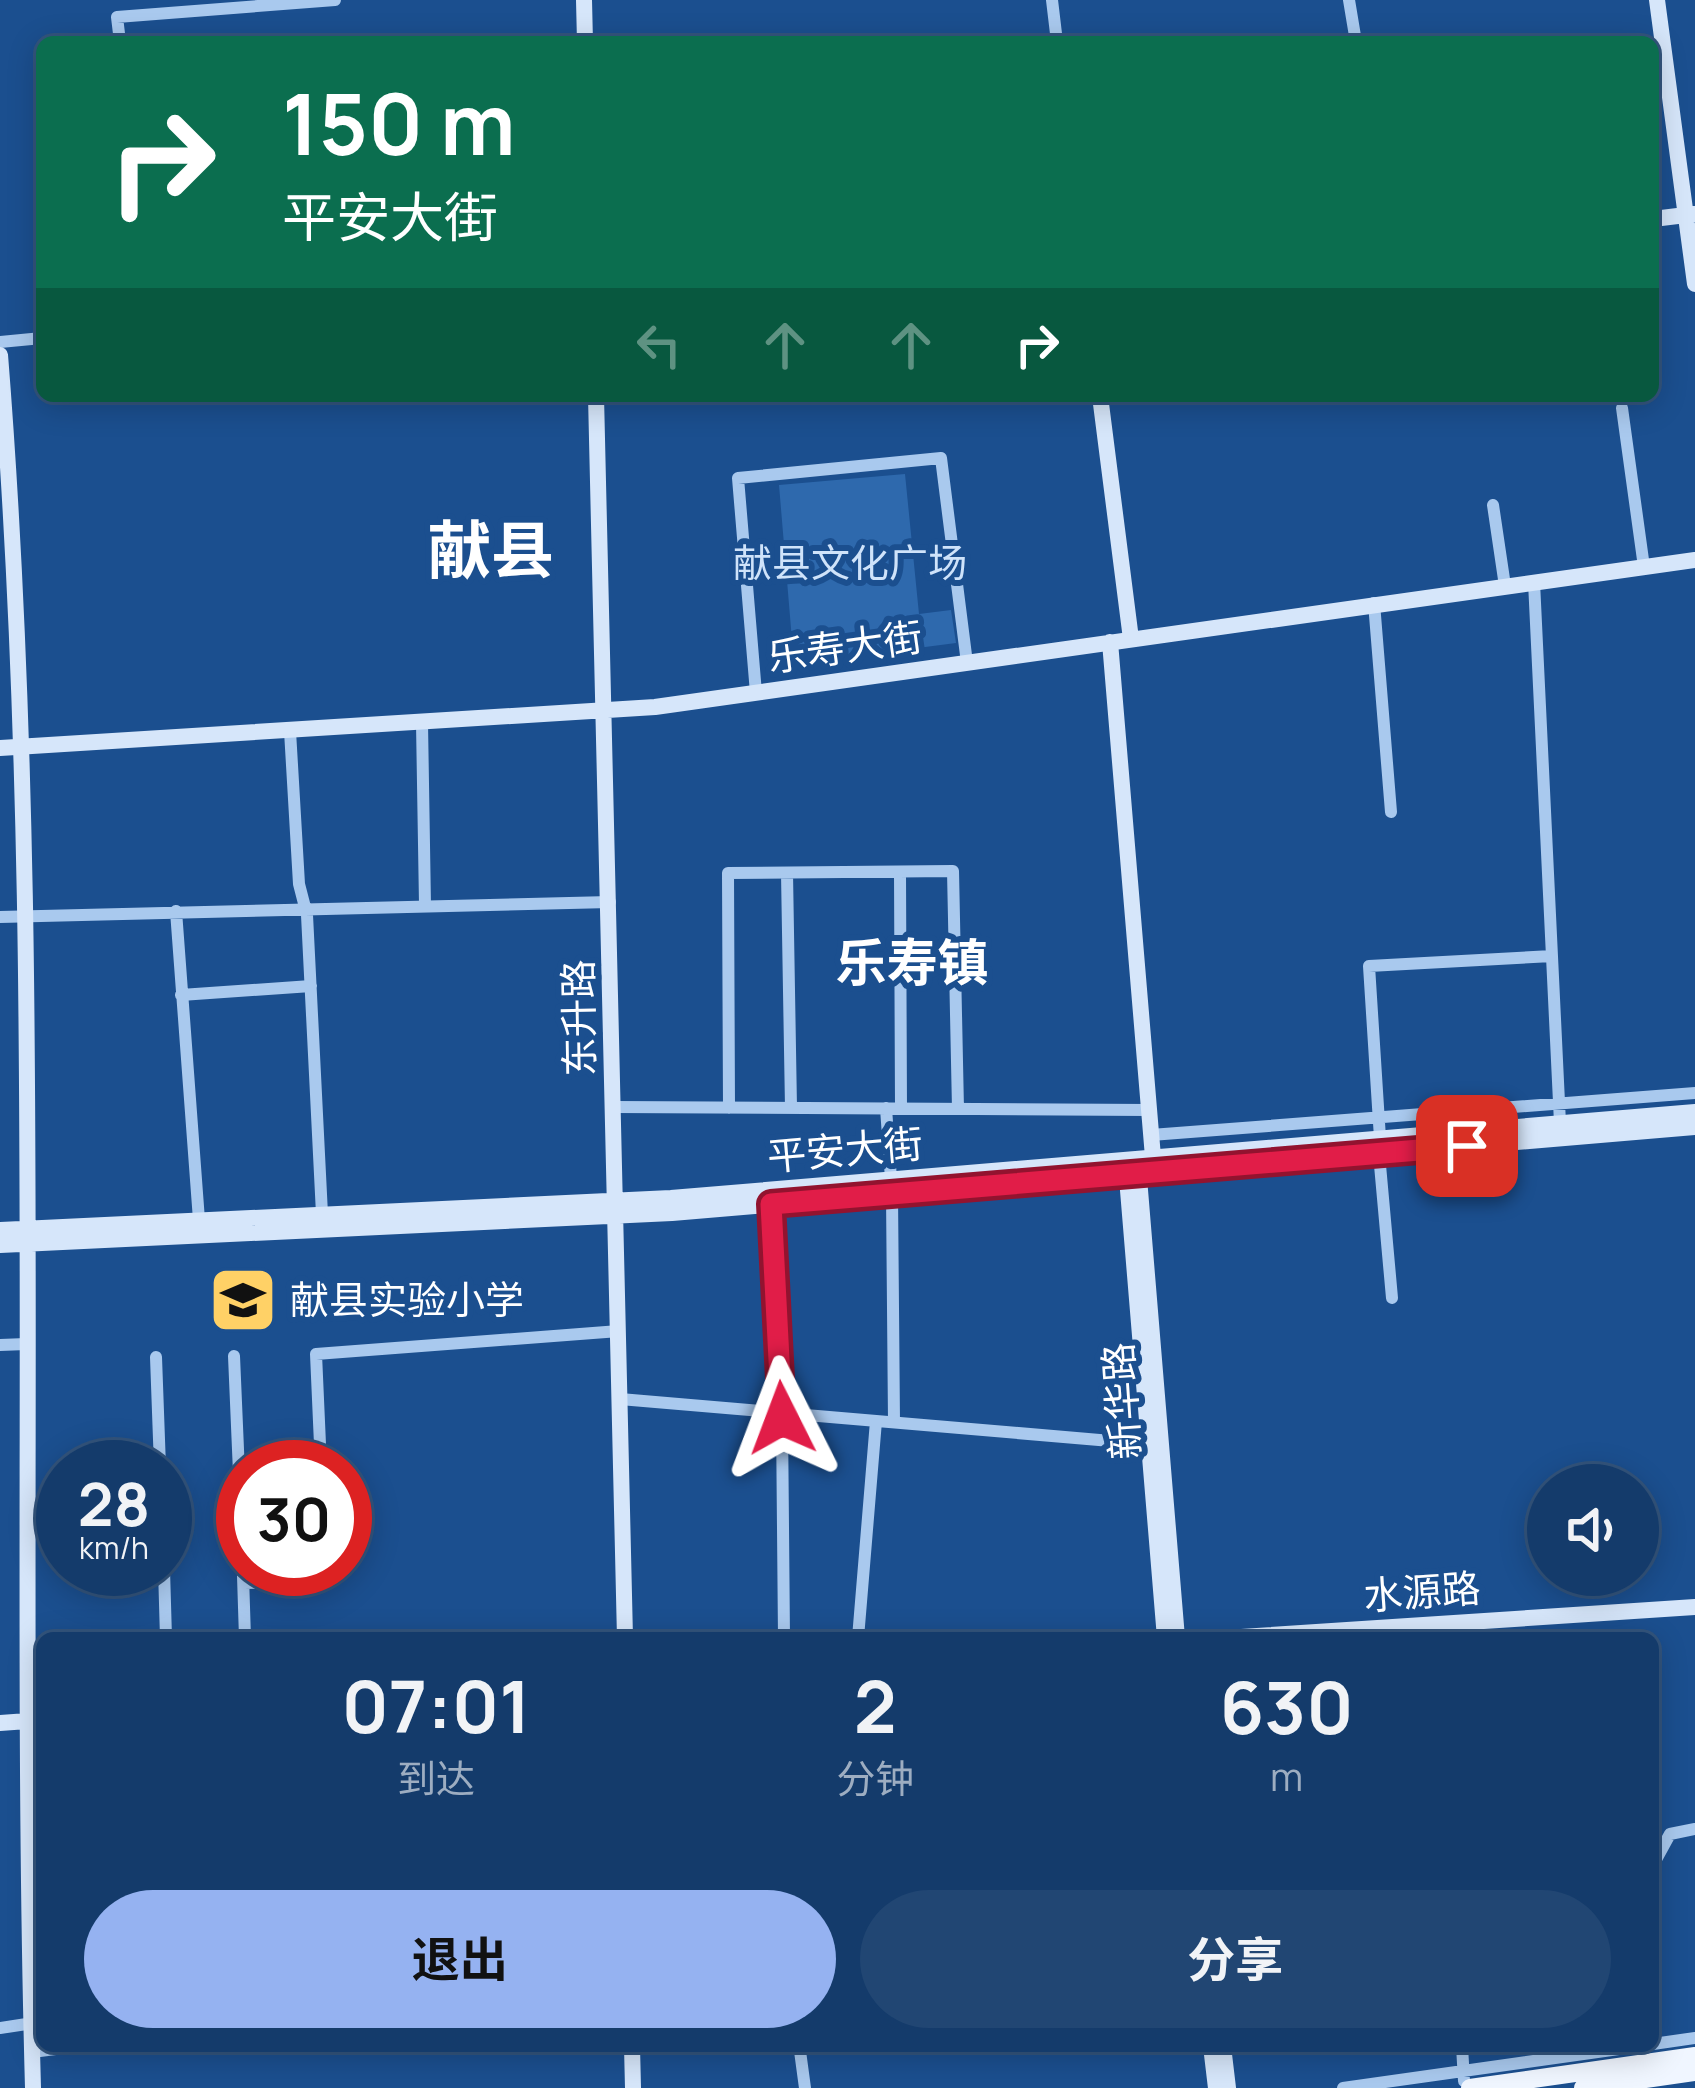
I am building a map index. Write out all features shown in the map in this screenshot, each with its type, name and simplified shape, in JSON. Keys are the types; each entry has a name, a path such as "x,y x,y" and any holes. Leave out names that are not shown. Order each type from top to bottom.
{"main road":[{"path":"584,0 585,36"},
{"path":"1657,0 1690,214 1695,284"},
{"path":"1659,218 1690,214"},
{"path":"0,355 13,519 21,747 26,1343 36,1686"},
{"name":"东升路","path":"596,402 625,1632"},
{"path":"1101,402 1131,639"},
{"name":"乐寿大街","path":"0,748 605,711 1695,560"},
{"path":"1110,642 1151,1135 1136,1165"},
{"name":"平安大街","path":"1380,1146 1695,1112"},
{"name":"平安大街","path":"0,1230 25,1236 616,1208 1380,1146 1695,1127"},
{"name":"新华路","path":"1136,1165 1146,1444 1164,1632"},
{"name":"新华路","path":"1136,1165 1176,1632"},
{"name":"平安大街","path":"0,1245 25,1236 199,1220 771,1204 891,1186"},
{"name":"水源路","path":"1423,1631 1695,1607"},
{"path":"0,1723 36,1720"},
{"path":"33,2088 36,1781"},
{"path":"632,2052 633,2088"},
{"path":"1212,2052 1216,2088"},
{"path":"1224,2052 1228,2088"},
{"path":"1466,2083 1695,2056"},
{"path":"1583,2088 1695,2072"}],"street":[{"path":"119,36 117,17 188,6 335,0"},
{"path":"1052,0 1056,36"},
{"path":"1349,0 1355,36"},
{"path":"0,342 36,339"},
{"path":"1622,408 1644,567"},
{"path":"755,693 738,478 941,458 967,663"},
{"path":"1493,506 1504,586"},
{"path":"1534,582 1560,1124"},
{"path":"1375,603 1390,812"},
{"path":"422,723 425,905"},
{"path":"290,731 311,986 322,1214"},
{"path":"894,1422 891,1186 900,872"},
{"path":"729,1108 728,873 952,872 958,1109"},
{"path":"787,873 791,1108"},
{"path":"0,917 610,902"},
{"path":"176,910 199,1220"},
{"path":"1392,1298 1369,966 1552,956"},
{"path":"181,994 311,986"},
{"path":"1151,1135 1695,1093"},
{"path":"614,1107 1149,1110"},
{"path":"771,1204 782,1412 784,1632"},
{"path":"320,1440 316,1354 619,1331"},
{"path":"0,1345 26,1343"},
{"path":"234,1356 237,1440"},
{"path":"156,1357 159,1440"},
{"path":"620,1399 1146,1444"},
{"path":"858,1632 876,1420"},
{"path":"165,1596 166,1632"},
{"path":"244,1596 245,1632"},
{"path":"1659,1854 1670,1834 1695,1829"},
{"path":"0,2028 32,2023"},
{"path":"1659,2043 1695,2038"},
{"path":"32,2052 36,2051"},
{"path":"800,2052 806,2088"},
{"path":"1463,2052 1466,2083"},
{"path":"1343,2088 1466,2083 1612,2052"}],"green space":[{"name":"献县文化广场","path":"905,474 919,614 951,610 956,643 794,664 779,485"}],"place":[{"name":"献县实验小学","path":"243,1300"}],"district":[{"name":"献县","path":"491,551"},
{"name":"乐寿镇","path":"912,963"}],"route":[{"path":"782,1418 771,1204 1467,1146"}]}
